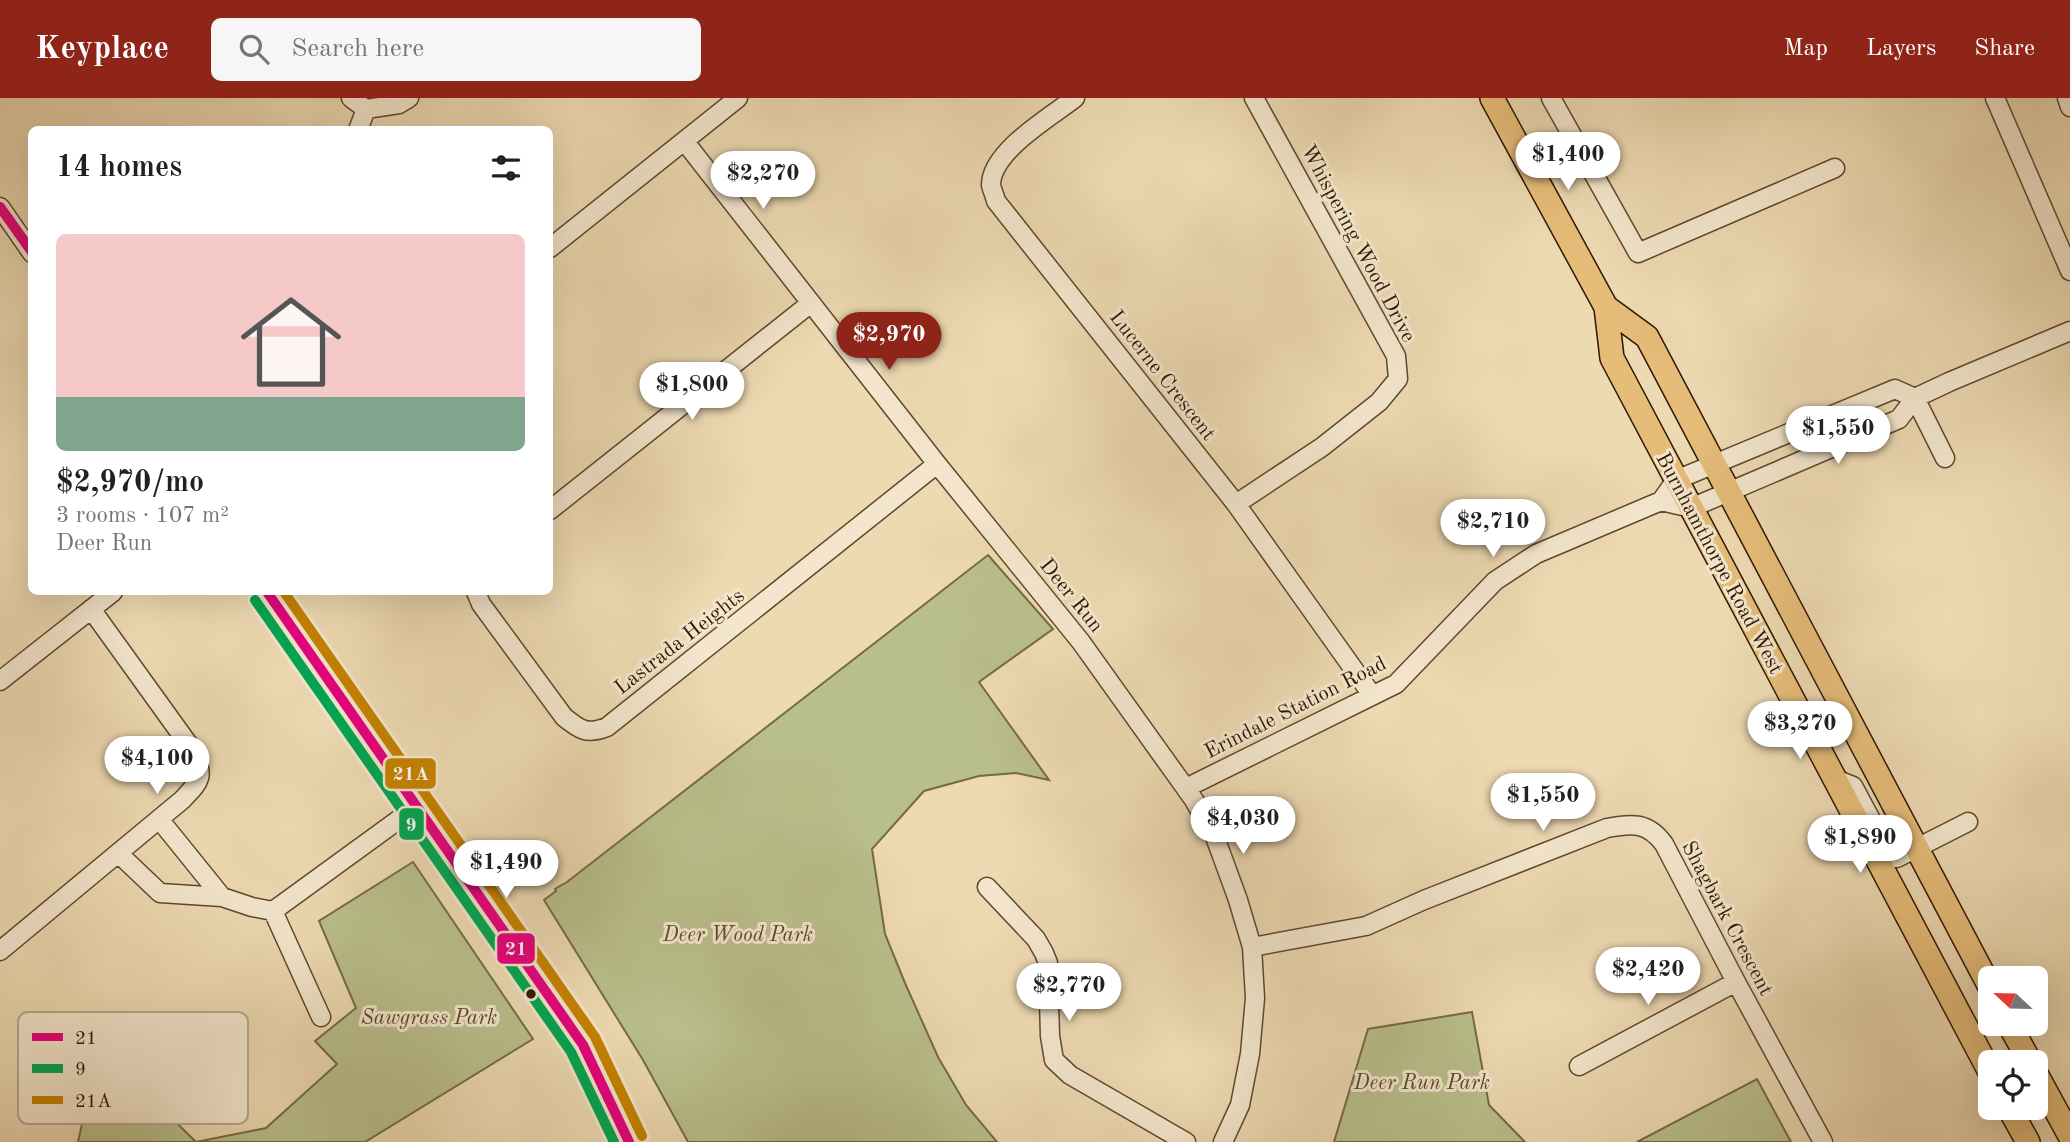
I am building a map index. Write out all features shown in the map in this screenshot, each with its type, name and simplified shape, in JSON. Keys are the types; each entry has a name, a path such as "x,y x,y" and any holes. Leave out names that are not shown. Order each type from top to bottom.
{"main road":[{"name":"Burnhamthorpe Road West","path":"1492,98 1606,307 1612,358 1978,1050"},
{"name":"Burnhamthorpe Road West","path":"1606,307 1647,338 1979,966"},
{"path":"2048,1096 2070,1136"},
{"path":"2016,1120 2028,1142"}],"street":[{"path":"351,98 366,109 399,104 409,98"},
{"path":"553,246 738,98"},
{"name":"Lucerne Crescent","path":"1075,98 1024,135 998,163 991,185 996,201 1236,504 1372,695"},
{"name":"Whispering Wood Drive","path":"1236,504 1322,447 1380,402 1398,379 1396,356 1254,98"},
{"path":"1551,98 1638,254 1835,168"},
{"path":"1995,98 2070,271"},
{"path":"2067,98 2070,107"},
{"path":"360,126 366,109"},
{"name":"Deer Run","path":"685,142 937,464 1081,642 1186,788 1215,837 1252,947 1255,998 1250,1054 1240,1105 1223,1142"},
{"path":"0,207 28,247"},
{"path":"553,508 811,303"},
{"path":"1945,458 1915,398 1895,389 1676,481 1661,501 1691,508 1899,419 1915,398 2070,331"},
{"name":"Lastrada Heights","path":"477,595 481,604 564,717 579,729 594,732 607,727 937,464"},
{"name":"Erindale Station Road","path":"1186,788 1396,684 1495,581 1536,554 1661,501"},
{"path":"0,681 109,595"},
{"path":"269,595 583,1045 629,1142"},
{"path":"0,951 183,800 197,784 201,769 194,752 91,609"},
{"path":"1833,778 1853,786 1891,857 1898,859 1968,822"},
{"path":"118,853 160,893 222,897 273,911 416,807"},
{"path":"159,820 222,897"},
{"name":"Shagbark Crescent","path":"1252,947 1366,926 1424,900 1607,828 1625,825 1643,827 1655,832 1664,844 1823,1142"},
{"path":"987,887 1036,939 1048,963 1050,1036 1054,1060 1070,1075 1186,1142"},
{"path":"273,911 321,1017"},
{"path":"1578,1066 1736,982"}],"green space":[{"name":"Deer Wood Park","path":"988,555 1053,629 979,682 1049,780 1016,773 979,776 924,791 872,849 885,934 905,983 938,1057 966,1105 997,1142 688,1142 643,1060 544,900"},
{"name":"Sawgrass Park","path":"413,862 533,1039 365,1142 196,1142 266,1128 337,1064 315,1041 356,1008 319,921"},
{"name":"Deer Run Park","path":"1472,1012 1489,1105 1525,1142 1334,1142 1368,1029"},
{"path":"1757,1079 1791,1142 1637,1142"},
{"path":"82,1124 178,1124 196,1142 78,1142"}],"transit line":[{"name":"21","path":"0,207 28,246"},
{"name":"21","path":"269,595 583,1045 629,1142"},
{"name":"21A","path":"286,595 595,1037 642,1136"},
{"name":"9","path":"255,600 571,1052 614,1142"}]}
